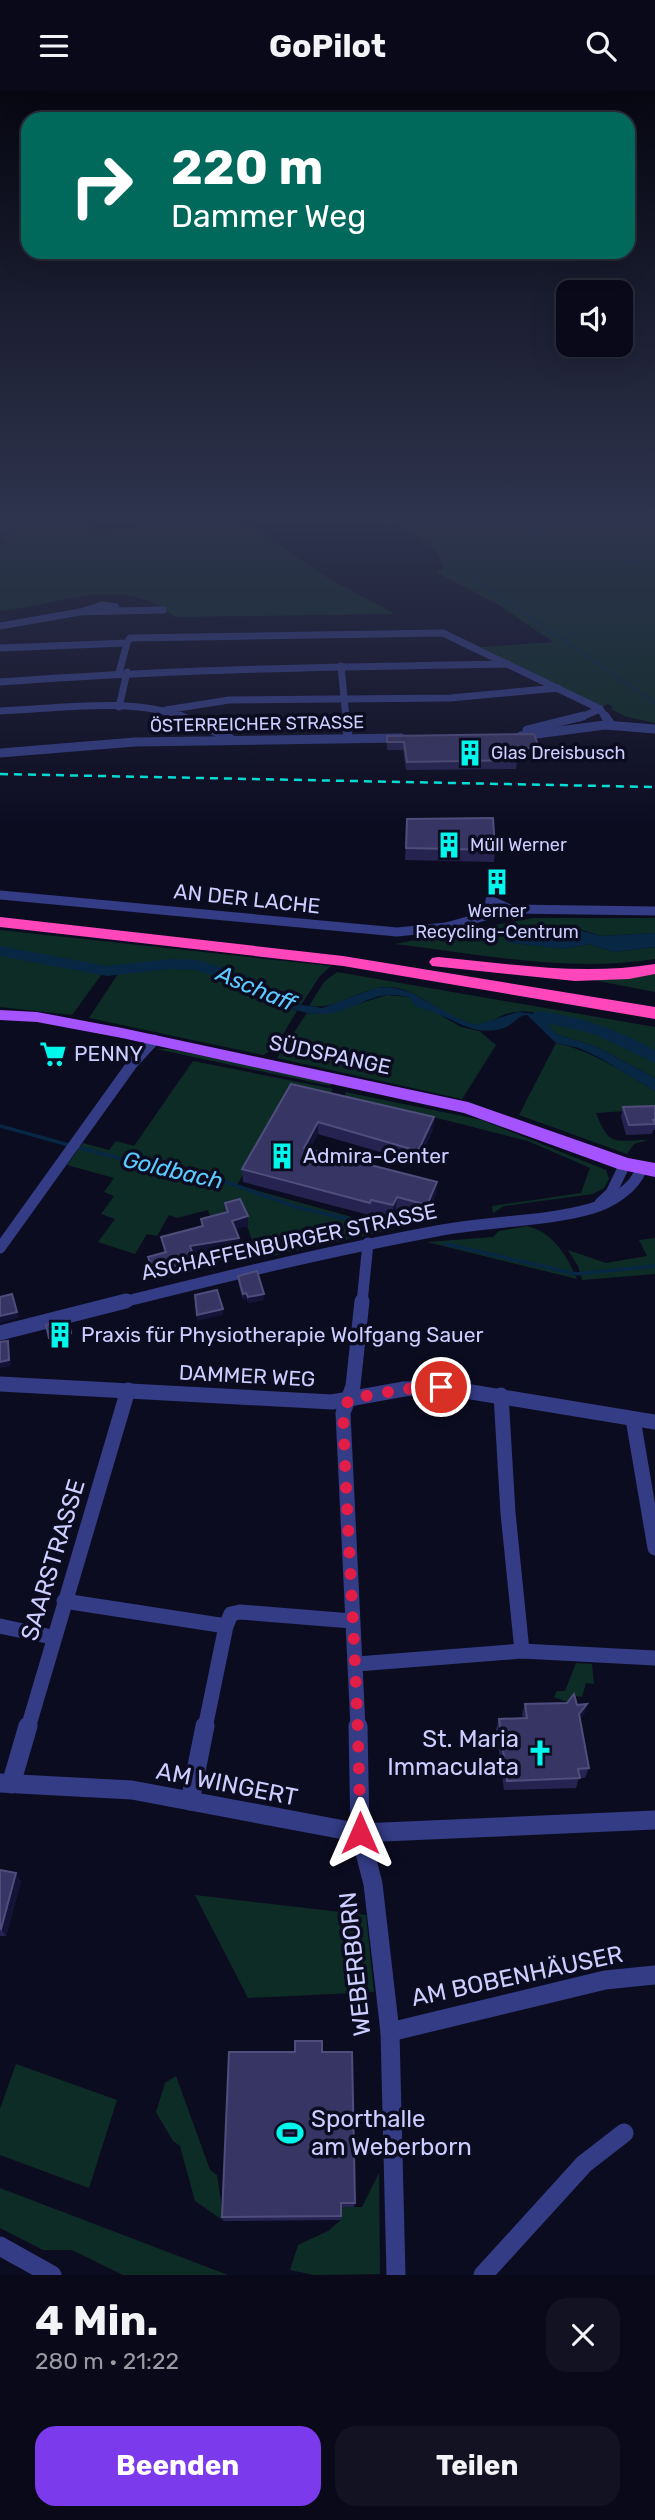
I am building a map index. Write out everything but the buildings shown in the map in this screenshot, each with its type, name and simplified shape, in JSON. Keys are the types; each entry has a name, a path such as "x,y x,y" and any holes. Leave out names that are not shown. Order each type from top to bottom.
{"highway":[{"path":"0,909 436,962 566,974 626,973 655,969"},
{"path":"0,922 343,961 655,1013"},
{"path":"436,962 655,1000"}],"main road":[{"name":"SÜDSPANGE","path":"0,1015 37,1017 150,1039 468,1108 641,1168"}],"street":[{"path":"0,625 32,621"},
{"path":"0,648 128,641 443,633 512,664 600,709 610,723"},
{"path":"118,707 128,641"},
{"path":"0,683 123,672 512,664"},
{"path":"341,666 348,738"},
{"path":"166,710 181,705 232,700 344,696 474,699 558,688"},
{"path":"0,711 118,707 166,710 191,718 233,740"},
{"path":"600,709 574,720 517,732 511,736 553,735 610,723 655,729"},
{"path":"645,726 655,740"},
{"name":"ÖSTERREICHER STRASSE","path":"0,753 124,743 409,737"},
{"name":"AN DER LACHE","path":"0,895 384,931 429,930 510,909 655,911"},
{"name":"AN DER LACHE","path":"489,914 490,900 510,909"},
{"path":"0,1248 150,1039"},
{"name":"ASCHAFFENBURGER STRASSE","path":"0,1333 231,1273 368,1243 591,1209 617,1199 638,1179 641,1168"},
{"name":"WEBERBORN","path":"368,1243 349,1399 343,1413 352,1621 357,1664 360,1833 373,1884 390,2032 396,2275"},
{"name":"DAMMER WEG","path":"0,1384 332,1402 423,1387 501,1395 655,1422"},
{"name":"SAARSTRASSE","path":"5,1784 128,1390"},
{"path":"501,1395 508,1513 522,1651"},
{"path":"633,1419 654,1540"},
{"path":"64,1601 226,1626"},
{"path":"190,1801 226,1626 231,1614 240,1612 352,1621"},
{"path":"0,1626 52,1637"},
{"path":"357,1664 522,1651 655,1658"},
{"name":"AM WINGERT","path":"5,1784 131,1790 360,1833 655,1820"},
{"name":"AM BOBENHÄUSER","path":"390,2032 605,1980 655,1975"},
{"path":"483,2275 584,2164 624,2133"},
{"path":"0,2246 52,2275"}],"green space":[{"path":"522,621 655,621 655,723 627,717 611,709 613,707 608,704 601,707 481,647 553,642"},
{"path":"533,918 655,918 655,933 601,936 576,928 553,928 547,938 505,942 565,949 589,944 614,952 655,947 655,959 622,963 557,963 394,944"},
{"path":"0,930 331,966 320,976 301,1005 249,977 224,975 297,1011 274,1049 263,1055 89,1018 117,975 102,974 72,1015 0,1007"},
{"path":"337,972 655,1027 655,1078 597,1047 556,1034 546,1023 560,1017 547,1014 513,1012 476,1025 454,1018 410,992 387,987 367,991 329,1005 309,1006 324,982"},
{"path":"655,973 655,992 572,976"},
{"path":"387,995 409,997 461,1027 479,1031 496,1045 462,1099 277,1058 307,1013 326,1014"},
{"path":"556,1043 595,1057 655,1091 655,1109 596,1113 605,1132 614,1140 648,1140 634,1144 627,1154 519,1115"},
{"path":"156,1049 169,1049 330,1082 331,1086"},
{"path":"193,1061 333,1089 325,1100 290,1092 237,1185 395,1229 272,1256 269,1237 252,1240 241,1209 214,1225 208,1210 177,1218 169,1215 157,1236 147,1234 135,1254 98,1242 115,1219 101,1214 114,1196 104,1192 114,1178 67,1165 83,1143 109,1150 116,1141 134,1146"},
{"path":"345,1092 482,1120 606,1170 609,1179 604,1188 593,1194 504,1206 493,1213 492,1206 581,1193 590,1168 528,1141 394,1107 391,1112 347,1101"},
{"path":"527,1226 552,1239 569,1262 577,1279 427,1242 493,1237 499,1231"},
{"path":"655,1238 655,1274 582,1280 578,1266 568,1250 606,1263 647,1256 639,1240"},
{"path":"576,1663 592,1664 594,1684 586,1683 582,1697 576,1696 571,1704 554,1697 557,1691 565,1691"},
{"path":"195,1895 366,1915 374,1992 248,1998"},
{"path":"16,2064 117,2100 89,2188 0,2155 0,2109"},
{"path":"176,2076 210,2170 217,2175 224,2221 195,2201 180,2146 173,2141 156,2112 165,2083"},
{"path":"379,2173 380,2274 314,2275 290,2270 298,2245 328,2231 341,2220 341,2207 362,2207"},
{"path":"0,2188 228,2275 123,2275 72,2250 43,2250 0,2228"}],"water":[{"path":"560,925 601,936 655,933 655,947 614,952 589,944 565,949 504,942 511,938 547,938 553,928"},
{"path":"229,971 249,977 296,1004 322,1008 376,988 390,987 410,992 455,1017 476,1025 518,1012 560,1017 547,1023 556,1034 597,1047 655,1078 655,1091 600,1058 579,1048 556,1043 527,1015 504,1028 476,1030 415,1006 409,997 392,995 379,996 333,1013 311,1013 285,1006 224,975"}],"waterway":[{"path":"535,621 655,703"},
{"name":"Aschaff","path":"0,951 107,971 170,964 198,965 249,983"},
{"name":"Aschaff","path":"540,1016 600,1031 655,1057"},
{"name":"Goldbach","path":"0,1126 69,1145"},
{"name":"Goldbach","path":"76,1147 175,1172 193,1170 296,1207 386,1228"},
{"name":"Goldbach","path":"446,1244 576,1274 655,1266"}],"railway":[{"path":"0,774 655,787"}],"place":[{"name":"Glas Dreisbusch","path":"470,753"},
{"name":"Müll Werner","path":"449,845"},
{"name":"Werner Recycling-Centrum","path":"497,882"},
{"name":"PENNY","path":"53,1054"},
{"name":"Admira-Center","path":"282,1156"},
{"name":"Praxis für Physiotherapie Wolfgang Sauer","path":"60,1335"},
{"name":"St. Maria Immaculata","path":"540,1753"},
{"name":"Sporthalle am Weberborn","path":"290,2133"}],"route":[{"path":"360,1833 357,1664 352,1621 343,1413 349,1399 404,1389 441,1387"}]}
